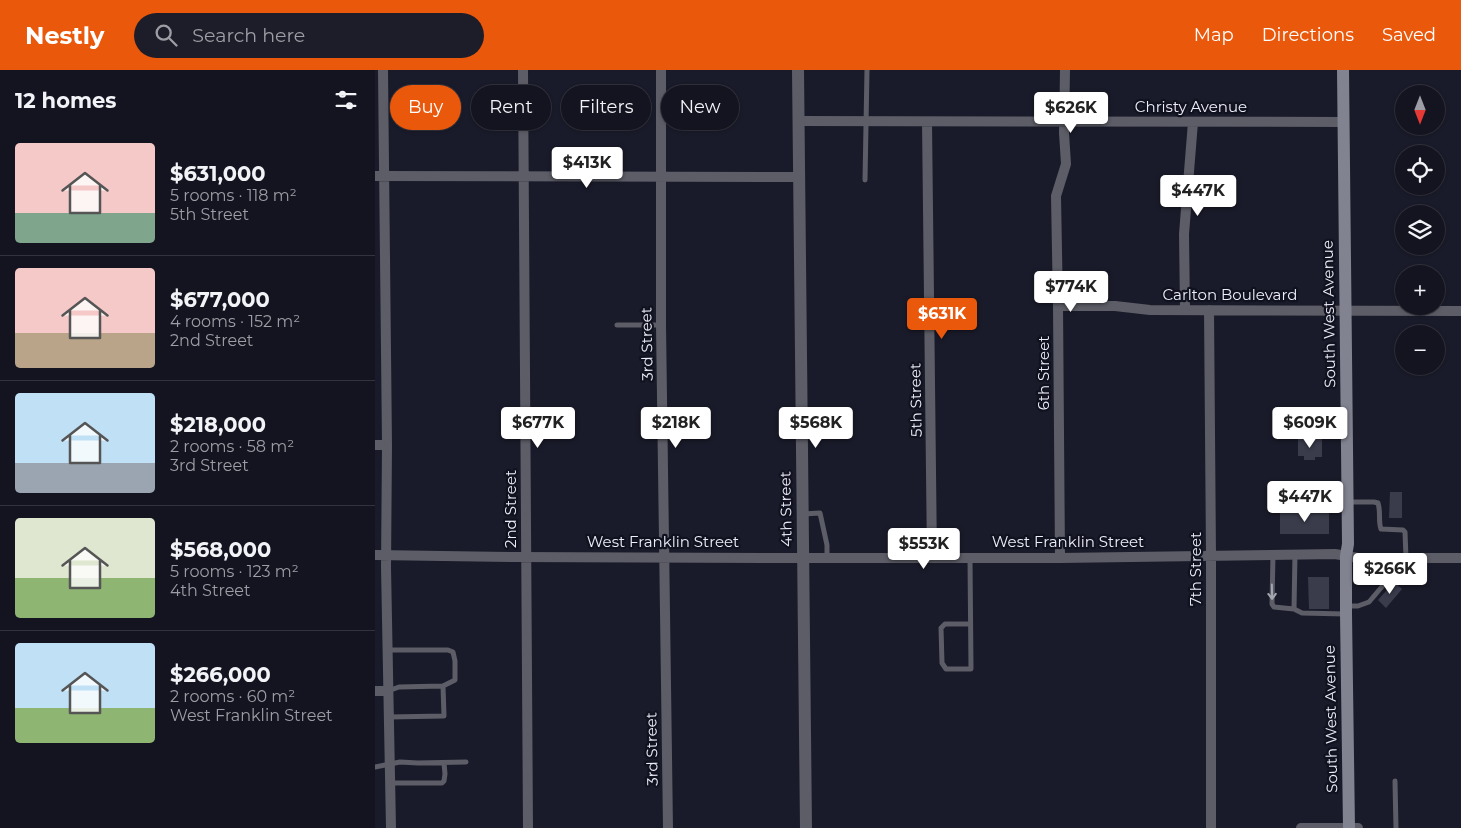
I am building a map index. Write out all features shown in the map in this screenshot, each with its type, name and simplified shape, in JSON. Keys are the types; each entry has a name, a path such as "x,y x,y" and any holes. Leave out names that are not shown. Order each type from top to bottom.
{"main road":[{"name":"South West Avenue","path":"1343,70 1349,828"}],"street":[{"path":"383,70 379,176 380,311 387,445 386,555 391,828"},
{"name":"2nd Street","path":"523,70 528,828"},
{"name":"3rd Street","path":"661,70 661,324 668,828"},
{"name":"4th Street","path":"798,70 806,828"},
{"name":"6th Street","path":"1060,558 1056,196 1066,164 1065,70"},
{"name":"Christy Avenue","path":"799,121 1343,122"},
{"name":"5th Street","path":"927,122 932,558"},
{"path":"1185,310 1184,234 1193,122"},
{"path":"379,176 799,177"},
{"name":"Carlton Boulevard","path":"1058,306 1115,306 1150,310 1461,311"},
{"name":"7th Street","path":"1209,310 1211,828"},
{"path":"375,445 387,445"},
{"name":"West Franklin Street","path":"375,555 1060,558 1335,554 1394,558 1461,558"},
{"path":"375,691 388,691"},
{"path":"1301,828 1358,828"}],"lane":[{"path":"865,180 867,70"},
{"path":"617,325 661,324"},
{"path":"1347,502 1378,503 1381,529 1403,530 1405,532 1406,558"},
{"path":"802,514 820,513 827,545 827,558"},
{"path":"1294,609 1295,554"},
{"path":"1273,555 1272,604 1274,607 1294,609 1302,613 1346,610 1369,602 1391,576 1394,558"},
{"path":"970,558 971,669 946,669 941,663 941,628 945,624 970,624"},
{"path":"388,650 448,650 453,652 455,661 455,680 443,686 399,687 388,691"},
{"path":"389,717 443,716 443,686"},
{"path":"375,767 400,762 418,764 466,762"},
{"path":"390,783 441,783 444,781 444,763"},
{"path":"1395,781 1396,828"}],"building":[{"path":"1298,439 1322,439 1322,457 1315,457 1315,460 1304,460 1304,456 1298,456"},
{"path":"1390,492 1402,492 1402,518 1389,518"},
{"path":"1280,512 1329,512 1329,534 1280,534"},
{"path":"1308,577 1329,577 1329,609 1309,609"},
{"path":"1394,582 1402,589 1386,608 1378,600"}]}
